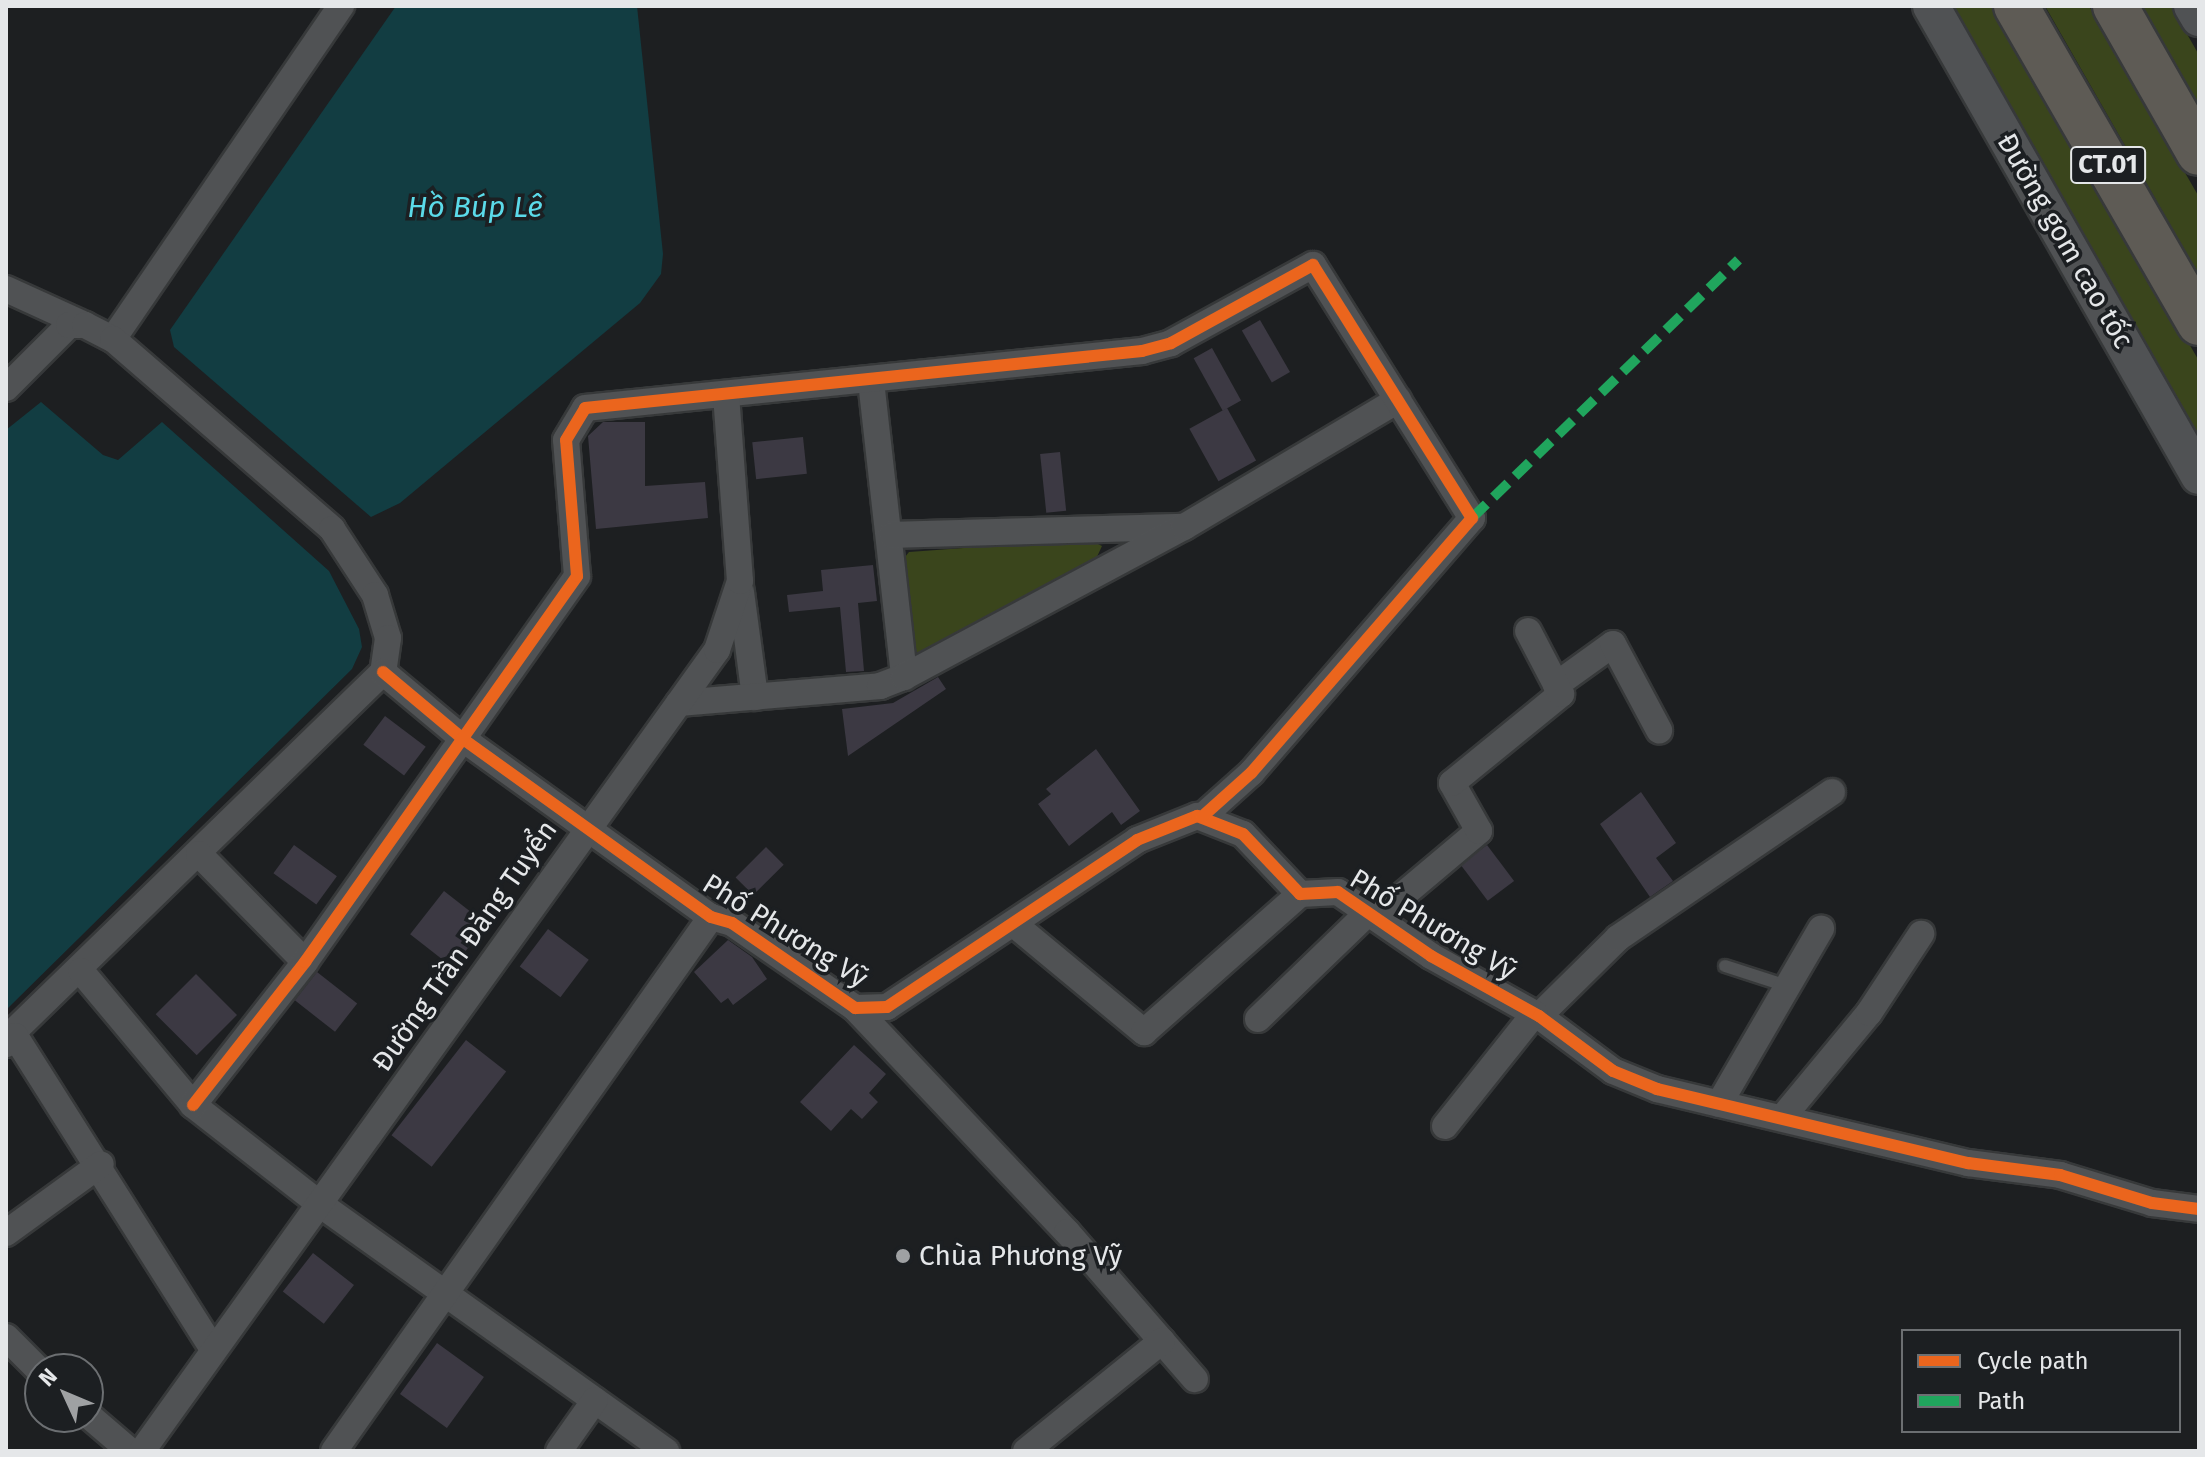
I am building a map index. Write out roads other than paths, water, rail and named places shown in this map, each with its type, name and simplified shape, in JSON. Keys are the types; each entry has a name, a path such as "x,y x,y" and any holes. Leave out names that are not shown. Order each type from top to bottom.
{"highway":[{"name":"CT.01","path":"2016,6 2199,323"},
{"name":"CT.01","path":"2115,6 2199,153"}],"main road":[{"name":"Đường gom cao tốc","path":"1931,6 2199,476"},
{"path":"2192,6 2199,18"}],"street":[{"path":"113,339 341,6"},
{"path":"193,1105 305,962 577,576 566,440 574,417 597,405 871,381 1142,351 1171,343 1313,265 1472,518 1251,773 1202,817 1243,834 1300,894 1144,1032 1015,925"},
{"path":"6,289 113,339 332,529 384,615 383,672 9,1040 101,1164 213,1349"},
{"path":"6,388 65,328 85,325"},
{"path":"871,381 892,535 904,677"},
{"name":"Đường Trần Đăng Tuyển","path":"142,1451 717,650 740,581 726,395"},
{"path":"679,703 880,686 904,677 1184,527 1398,400"},
{"path":"892,535 1184,527"},
{"path":"740,581 755,697"},
{"path":"1258,1019 1374,913 1479,831 1452,783 1561,694 1528,631"},
{"path":"1556,685 1613,644 1659,730"},
{"name":"Phố Phương Vỹ","path":"383,672 463,739 711,917 732,923 855,1008 887,1007 1015,925 1137,840 1202,817"},
{"path":"1445,1126 1537,1014 1618,938 1832,792"},
{"path":"199,854 305,962"},
{"name":"Phố Phương Vỹ","path":"1300,894 1338,892 1374,913 1431,956 1537,1014 1613,1071 1719,1104 2199,1209"},
{"path":"334,1451 711,917"},
{"path":"1719,1104 1790,987 1821,929"},
{"path":"1782,1118 1869,1013 1921,934"},
{"path":"81,971 193,1105 321,1205 666,1451"},
{"path":"855,1008 1195,1379"},
{"path":"6,1233 101,1164"},
{"path":"6,1337 24,1355"},
{"path":"1026,1451 1162,1341"},
{"path":"559,1451 595,1400"},
{"path":"104,1429 130,1451"}],"lane":[{"path":"1725,966 1790,987"}],"water":[{"name":"Hồ Búp Lê","path":"396,6 637,6 663,254 661,274 640,303 400,503 371,517 174,347 170,330"},
{"path":"41,402 103,455 118,460 162,422 329,571 359,629 362,647 352,669 6,1010 6,430"}],"place":[{"name":"Chùa Phương Vỹ","path":"903,1256"}]}
